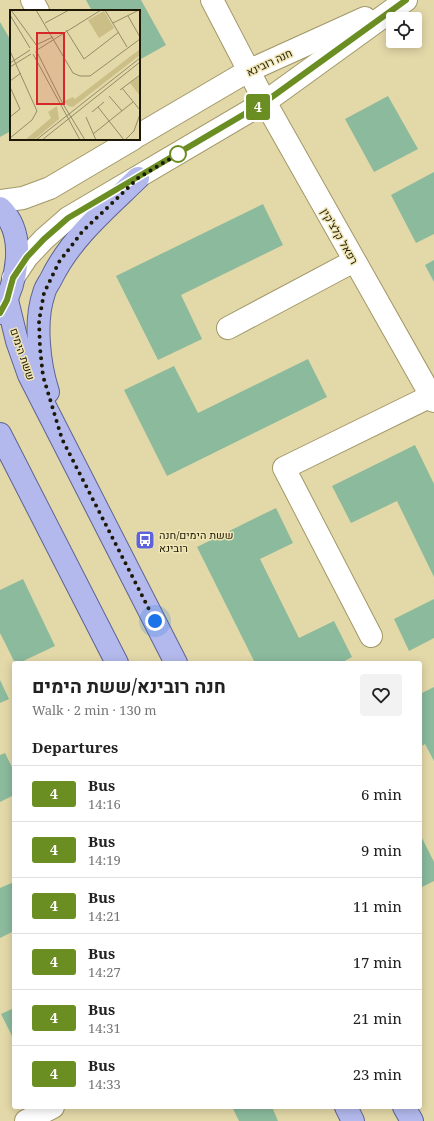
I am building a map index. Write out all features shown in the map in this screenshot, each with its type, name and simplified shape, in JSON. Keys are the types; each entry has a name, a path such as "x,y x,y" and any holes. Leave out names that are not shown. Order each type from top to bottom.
{"main road":[{"path":"62,439 43,376 39,321 44,293 59,262 82,232 138,178"},
{"path":"0,208 4,211 13,227 18,247 13,278 3,306"},
{"name":"ששת הימים","path":"3,306 29,375 175,661"},
{"path":"0,434 116,661"},
{"path":"405,1109 412,1121"}],"street":[{"path":"32,0 37,10"},
{"name":"רפאל קלצ'קין","path":"212,0 265,102 433,398"},
{"name":"חנה רובינא","path":"140,134 248,71 405,0"},
{"name":"חנה רובינא","path":"13,278 27,257 44,239 68,218 265,102 405,0"},
{"path":"0,201 23,198 50,188 131,140"},
{"path":"228,328 354,261"},
{"path":"371,636 284,468 433,398"},
{"path":"26,1121 49,1109"}],"building":[{"path":"86,0 141,0 166,45 140,59 140,10 91,10"},
{"path":"0,22 10,39 10,132 0,137"},
{"path":"388,96 418,149 374,172 345,119"},
{"path":"434,172 434,234 416,243 391,195"},
{"path":"263,204 283,245 181,295 202,339 158,360 116,276"},
{"path":"434,260 434,282 425,265"},
{"path":"308,359 327,397 167,476 124,390 174,366 198,413"},
{"path":"415,445 434,484 434,577 397,501 351,523 332,486"},
{"path":"276,508 293,543 260,559 299,638 334,621 352,657 345,661 254,661 197,547"},
{"path":"23,579 55,646 23,661 14,661 0,633 0,590"},
{"path":"434,599 434,638 409,651 394,619"},
{"path":"0,680 9,699 0,703"},
{"path":"434,687 434,761 425,744 422,746 422,693"},
{"path":"5,753 12,767 12,796 0,802 0,755"},
{"path":"422,838 434,862 434,881 422,887"},
{"path":"12,883 12,932 0,938 0,888"},
{"path":"12,1009 12,1036 1,1014"},
{"path":"233,1109 273,1109 278,1121 239,1121"}],"bus line":[{"name":"4","path":"0,313 7,300 13,278 27,257 44,239 68,218 265,102 406,0"}],"place":[{"name":"ששת הימים/חנה רובינא","path":"145,540"}],"route":[{"path":"155,621 62,439 43,376 39,321 44,293 59,262 82,232 138,178 178,154"}]}
